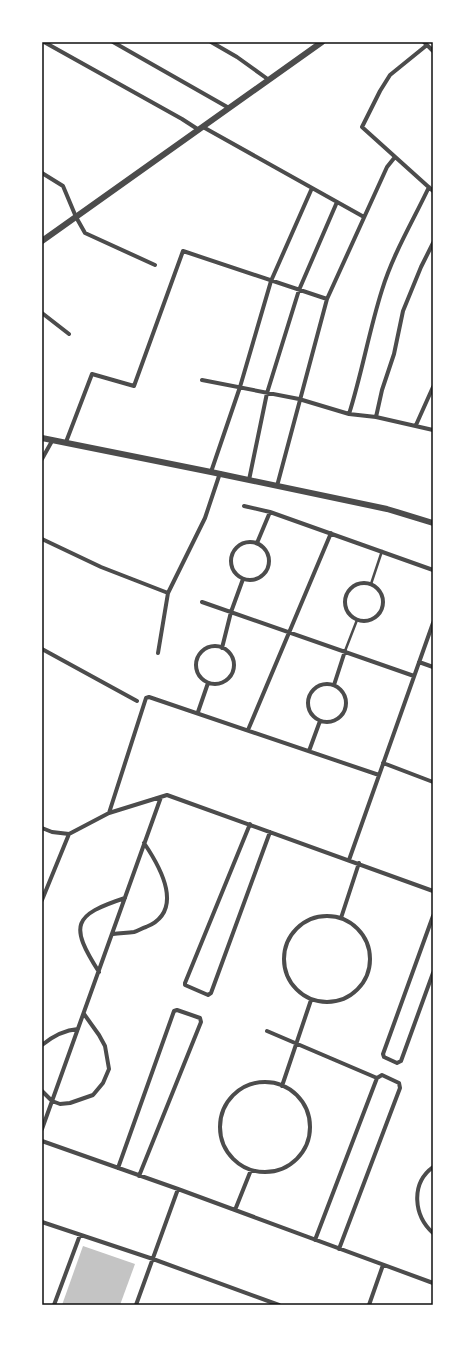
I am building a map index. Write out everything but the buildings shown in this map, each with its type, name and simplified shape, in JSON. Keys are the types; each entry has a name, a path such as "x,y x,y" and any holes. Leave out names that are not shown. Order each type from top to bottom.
{"street":[{"path":"44,42 364,217"},
{"path":"114,42 229,108"},
{"path":"212,42 238,57 269,80"},
{"path":"42,241 322,42"},
{"path":"433,51 426,44 390,75 380,91 362,127 433,191"},
{"path":"276,486 327,299 387,167 395,157"},
{"path":"42,173 63,186 76,217 85,233 155,264"},
{"path":"350,414 382,290 393,259 428,187"},
{"path":"211,472 240,387 271,281 312,188"},
{"path":"249,480 267,393 299,290 337,202"},
{"path":"376,417 382,390 394,354 403,311 421,267 433,243"},
{"path":"66,442 92,374 134,386 183,251 327,299"},
{"path":"42,313 69,334"},
{"path":"202,380 299,399 350,414 376,417 433,430"},
{"path":"416,425 433,387"},
{"path":"42,438 220,473 387,509 433,523"},
{"path":"42,459 52,441"},
{"path":"158,653 168,593 205,518 220,473"},
{"path":"244,506 270,512 433,570"},
{"path":"257,543 270,512"},
{"path":"248,730 331,533"},
{"path":"42,539 101,566 168,593"},
{"path":"250,542 257,543 266,550 269,556 268,568 265,573 255,579 243,579 233,570 231,557 238,546 250,542"},
{"path":"222,648 231,612 243,579"},
{"path":"359,584 371,584 376,588 383,599 380,612 376,617 370,620 357,620 352,617 345,607 346,595 349,590 359,584"},
{"path":"202,602 414,676"},
{"path":"348,860 433,624"},
{"path":"216,646 227,651 234,660 233,672 226,682 214,684 208,683 202,680 198,675 196,662 203,650 216,646"},
{"path":"42,649 137,701"},
{"path":"334,685 345,651"},
{"path":"419,662 433,667"},
{"path":"198,712 208,683"},
{"path":"321,685 334,685 343,692 346,698 345,710 338,719 326,722 320,721 310,712 308,699 315,688 321,685"},
{"path":"109,814 146,698 149,696 378,775"},
{"path":"309,750 320,721"},
{"path":"383,763 433,782"},
{"path":"42,828 52,832 69,834 109,814 167,795 433,891"},
{"path":"42,1129 161,797"},
{"path":"250,824 185,983 185,985 208,995 211,993 270,832"},
{"path":"42,900 69,834"},
{"path":"113,934 135,932 154,924 161,916 166,906 168,894 164,879 152,854 144,844"},
{"path":"341,918 358,863"},
{"path":"99,972 81,939 81,922 85,916 93,910 126,898"},
{"path":"326,916 341,918 355,926 365,938 369,948 370,958 366,979 360,988 347,998 332,1003 311,1000 298,992 288,981 284,966 284,951 289,937 298,926 312,918 326,916"},
{"path":"433,916 383,1054 384,1058 397,1063 401,1061 433,973"},
{"path":"282,1086 311,1000"},
{"path":"118,1168 174,1011 177,1010 200,1018 201,1022 139,1176"},
{"path":"42,1091 52,1101 60,1104 70,1103 92,1095 98,1090 106,1077 109,1069 105,1046 100,1034 84,1014"},
{"path":"42,1045 61,1033 78,1028"},
{"path":"267,1031 377,1078"},
{"path":"315,1240 377,1078 382,1075 399,1083 400,1088 339,1249"},
{"path":"271,1082 294,1093 303,1103 309,1116 310,1129 308,1143 301,1155 291,1164 278,1170 264,1172 251,1170 240,1165 231,1157 225,1147 221,1135 220,1123 223,1112 229,1101 237,1092 247,1086 271,1082"},
{"path":"42,1141 433,1282"},
{"path":"433,1167 422,1179 418,1191 417,1204 420,1216 426,1227 433,1233"},
{"path":"235,1210 251,1170"},
{"path":"136,1305 178,1189"},
{"path":"42,1222 153,1259 279,1305"},
{"path":"54,1305 80,1235"},
{"path":"368,1305 383,1265"}],"lane":[{"path":"371,584 382,551"},
{"path":"345,651 357,620"}]}
